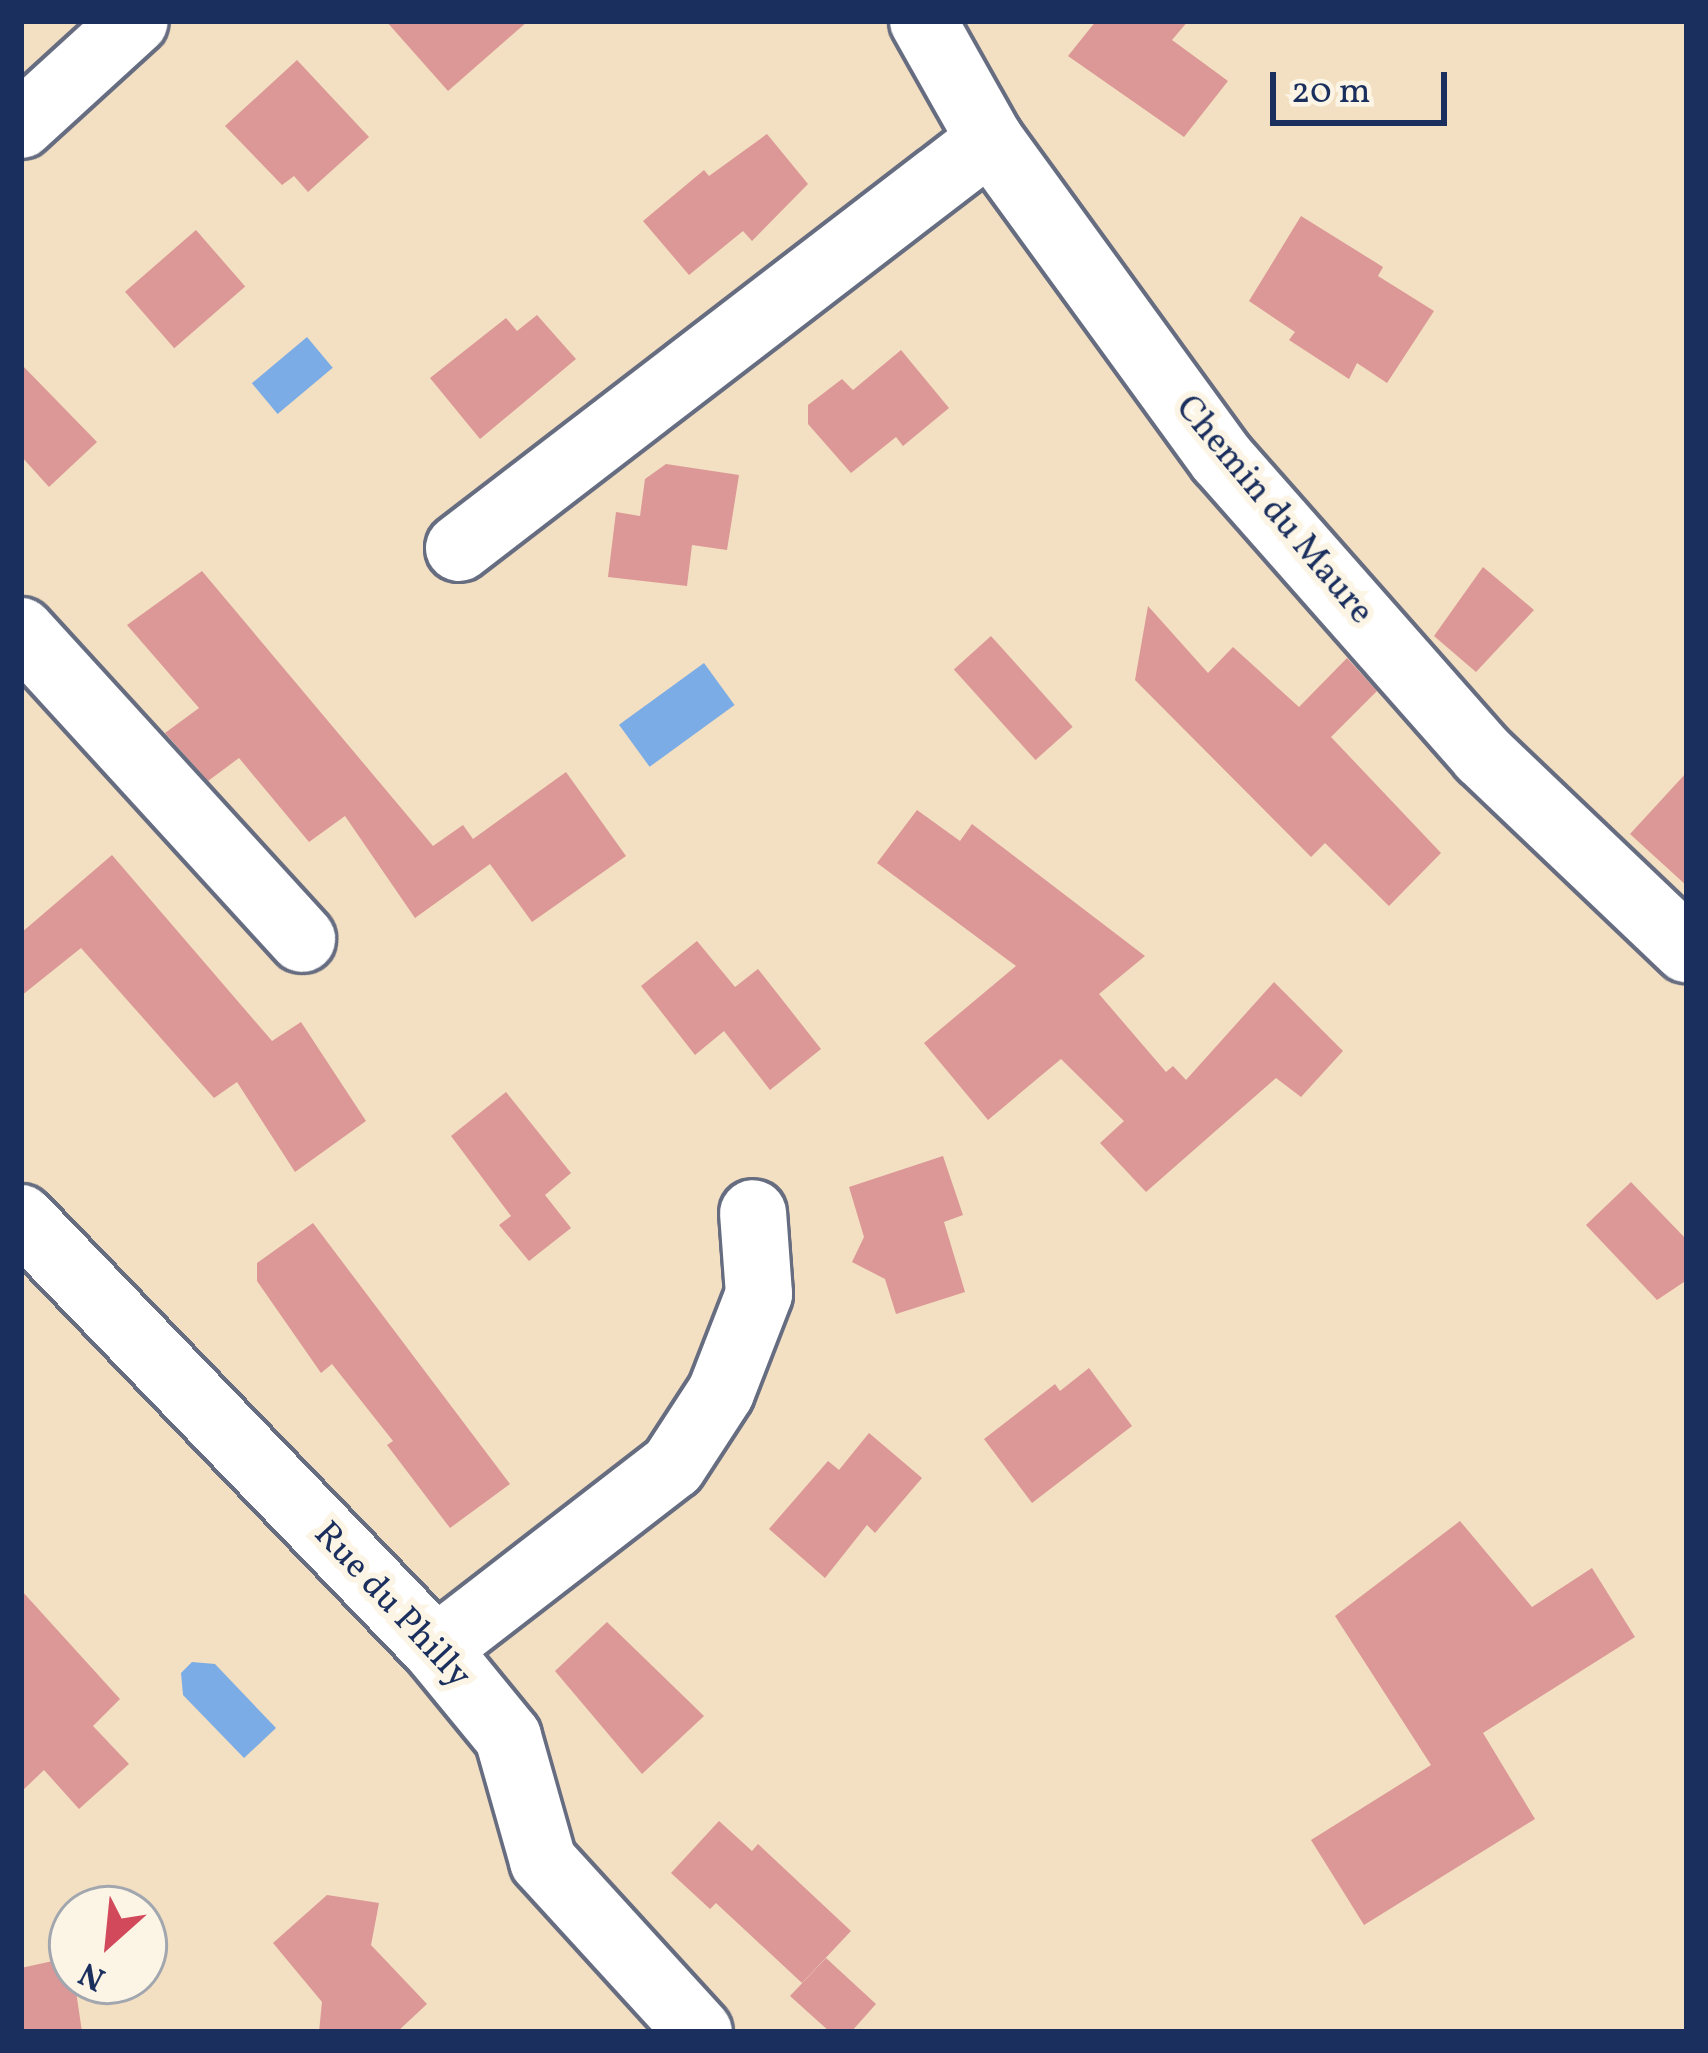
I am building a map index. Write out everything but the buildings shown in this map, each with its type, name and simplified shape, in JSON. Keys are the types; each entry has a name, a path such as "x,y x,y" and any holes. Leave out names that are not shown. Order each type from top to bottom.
{"street":[{"path":"21,125 135,21"},
{"name":"Chemin du Maure","path":"923,21 990,140 1222,459 1483,755 1687,949"},
{"path":"459,548 990,140"},
{"path":"21,631 302,938"},
{"path":"436,1649 673,1466 721,1392 759,1294 753,1213"},
{"name":"Rue du Philly","path":"21,1218 436,1649 508,1737 543,1861 699,2032"}],"water":[{"path":"307,337 333,368 278,414 252,383"},
{"path":"704,663 735,705 650,767 619,725"},
{"path":"192,1662 215,1664 276,1728 244,1758 183,1695 181,1673"}]}
